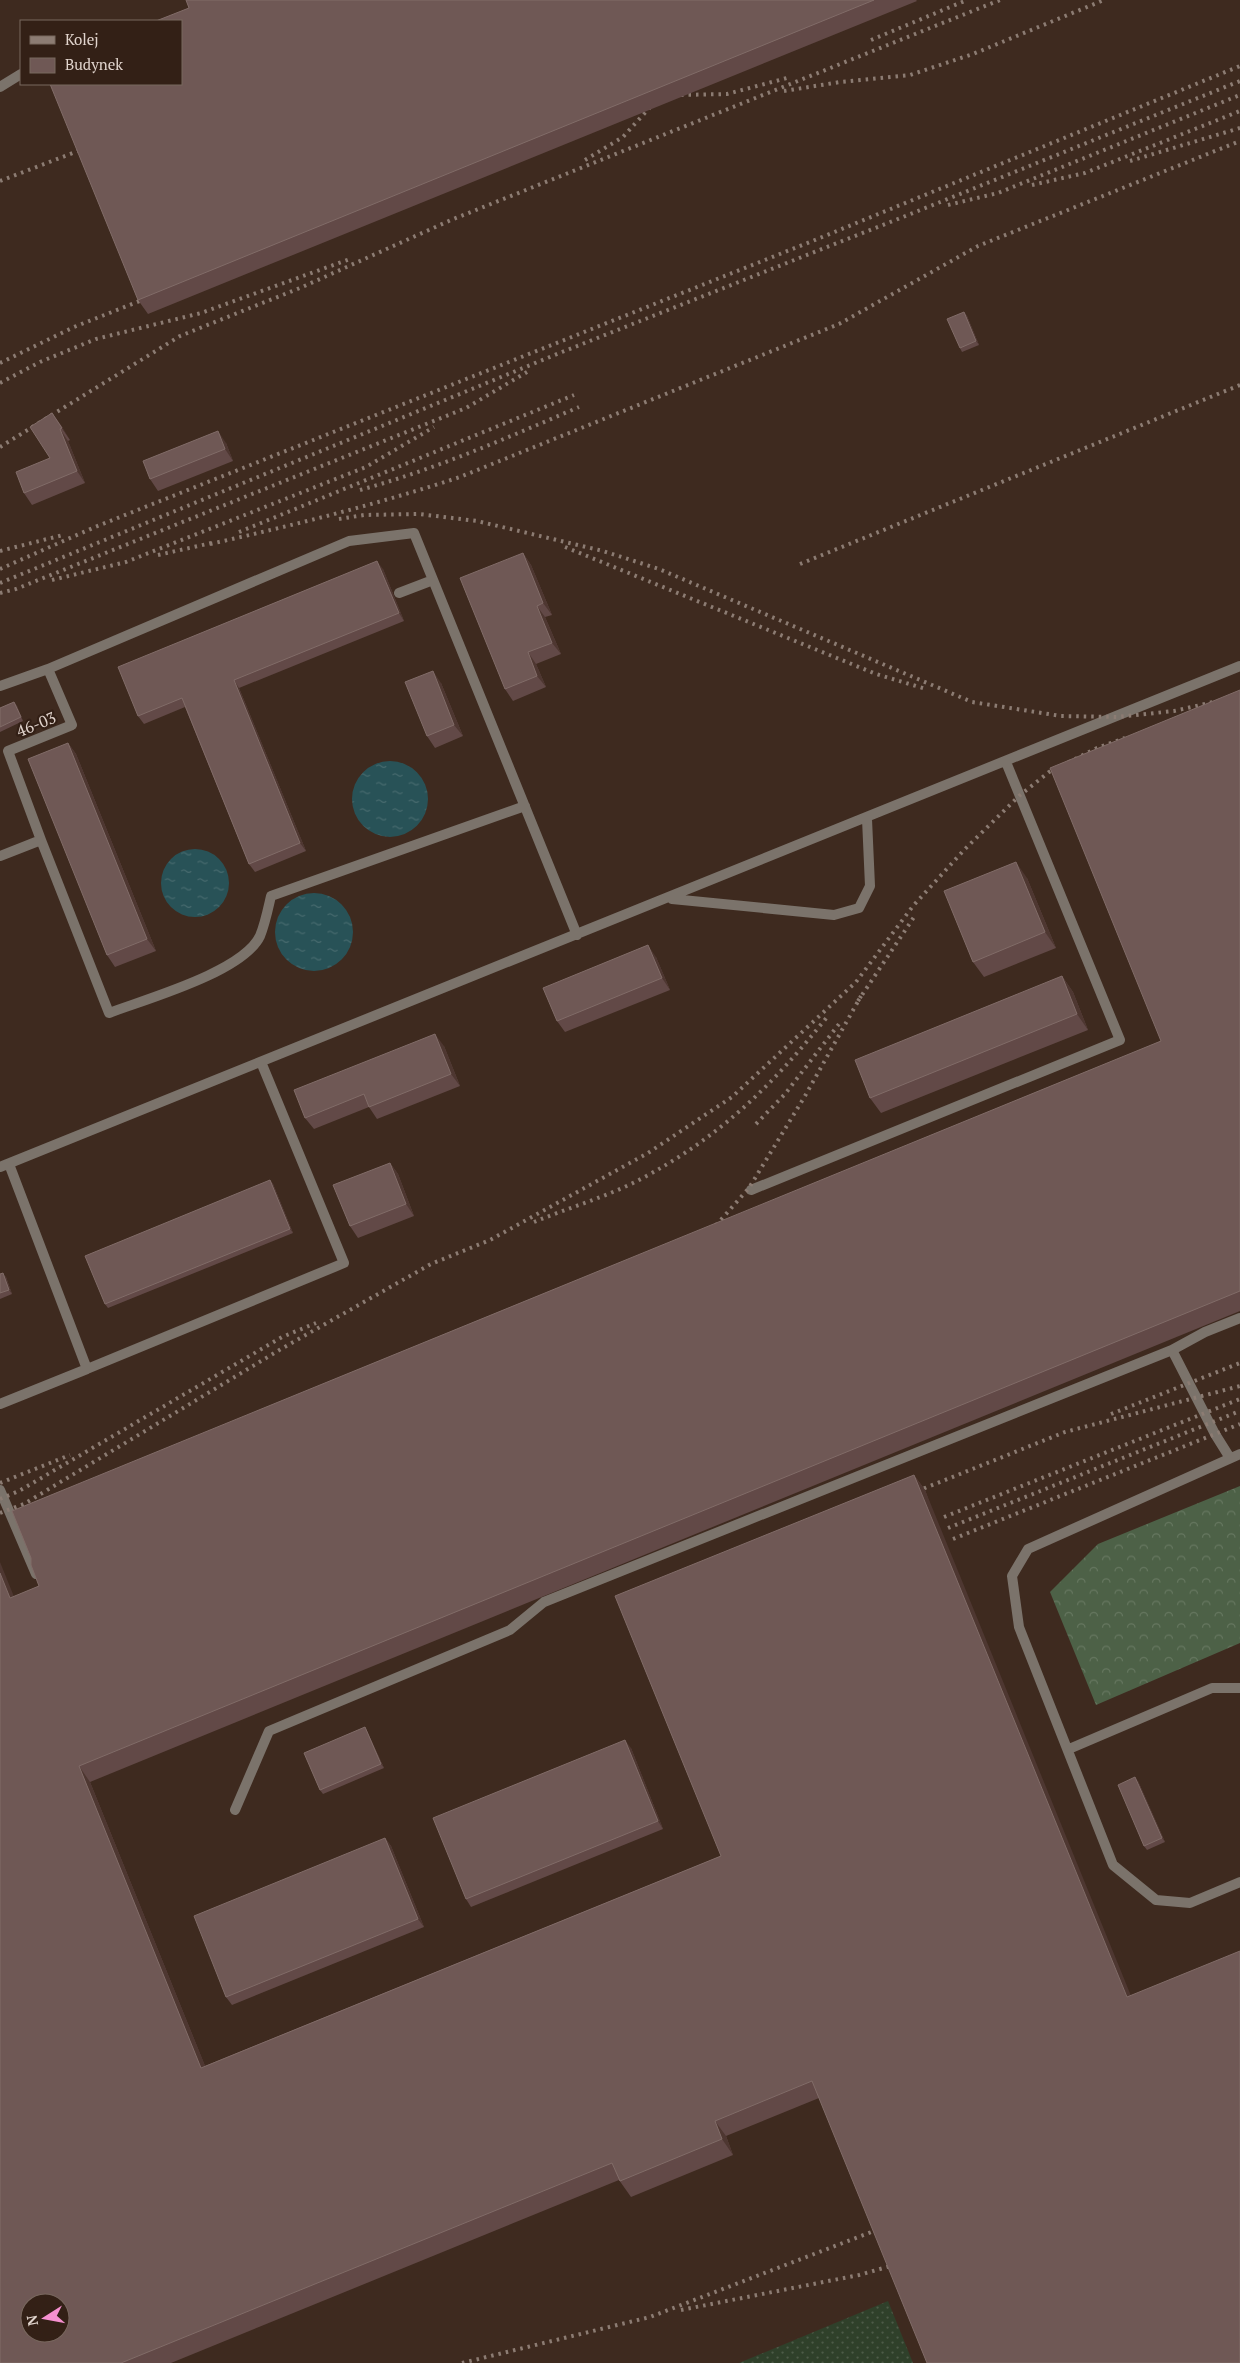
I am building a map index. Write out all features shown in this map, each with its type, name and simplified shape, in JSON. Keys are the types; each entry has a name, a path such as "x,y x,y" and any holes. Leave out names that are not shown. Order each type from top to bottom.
{"lane":[{"path":"0,86 20,75"},
{"path":"0,686 48,669 349,541 414,533 577,935"},
{"path":"399,593 433,580"},
{"path":"87,1369 4,1166 1240,666"},
{"name":"46-03","path":"41,840 8,752 72,725 48,669"},
{"path":"751,1190 1120,1040 1006,762"},
{"path":"0,856 41,840 109,1013 217,972 245,956 259,937 272,896 525,806"},
{"path":"668,899 834,915 859,908 870,886 867,818"},
{"path":"0,1404 344,1263 261,1062"},
{"path":"236,1810 269,1731 510,1630 544,1602 1172,1350 1205,1332 1240,1318"},
{"path":"1172,1350 1215,1434 1235,1456 1028,1549 1012,1576 1019,1627 1114,1865 1156,1900 1190,1904 1240,1882"},
{"path":"0,1490 36,1576"},
{"path":"1069,1749 1212,1688 1240,1688"}],"green space":[{"path":"1240,1486 1240,1643 1096,1705 1050,1592 1098,1544"},
{"path":"888,2301 913,2363 739,2363"}],"water":[{"path":"383,761 397,761 411,767 422,778 428,792 425,814 417,826 397,837 383,837 369,831 358,820 352,806 352,792 358,778 369,767"},
{"path":"195,849 208,852 219,859 226,870 229,883 226,896 219,907 208,914 195,917 182,914 171,907 164,896 161,883 164,870 171,859 182,852"},
{"path":"314,893 329,896 341,905 350,917 353,932 350,947 341,959 329,968 314,971 299,968 287,959 278,947 275,932 278,917 287,905 299,896"}],"building":[{"path":"186,0 874,0 138,300 50,85 182,85 182,20 159,20 189,8"},
{"path":"964,312 976,341 960,348 947,319"},
{"path":"52,413 62,428 60,429 77,471 24,493 16,472 50,458 30,427"},
{"path":"218,431 225,449 150,479 143,461"},
{"path":"523,553 543,603 537,606 552,643 528,652 537,676 505,689 460,578"},
{"path":"377,561 399,613 234,680 300,843 249,864 182,698 138,716 118,667"},
{"path":"433,671 454,725 427,736 405,682"},
{"path":"1240,690 1240,1291 79,1766 201,2068 721,1856 615,1596 914,1475 1127,1997 1240,1951 1240,2363 927,2363 812,2081 715,2121 722,2139 620,2181 612,2163 121,2363 0,2363 0,1573 10,1598 39,1586 31,1565 31,1558 12,1511 1161,1041 1050,768"},
{"path":"14,702 21,717 0,727 0,708"},
{"path":"68,743 147,939 107,955 28,759"},
{"path":"1016,862 1045,932 973,962 944,891"},
{"path":"648,945 662,978 557,1021 543,988"},
{"path":"1062,976 1077,1014 870,1098 855,1060"},
{"path":"435,1034 451,1074 369,1107 364,1094 305,1118 294,1090"},
{"path":"390,1163 406,1204 350,1226 333,1185"},
{"path":"270,1180 290,1229 105,1304 85,1256"},
{"path":"3,1273 9,1290 0,1293 0,1274"},
{"path":"365,1727 381,1764 320,1790 304,1753"},
{"path":"625,1740 658,1821 466,1899 433,1818"},
{"path":"1135,1777 1162,1838 1144,1846 1118,1785"},
{"path":"385,1838 418,1919 226,1997 194,1916"}],"railway":[{"path":"871,40 967,0"},
{"path":"0,447 180,336 300,288 451,220 1000,0"},
{"path":"784,91 840,82 910,75 973,54 1104,0"},
{"path":"0,569 95,527 810,242 1240,66"},
{"path":"681,95 727,94 787,78"},
{"path":"0,583 562,352 1240,81"},
{"path":"948,205 998,193 1240,95"},
{"path":"585,160 623,137 652,105"},
{"path":"1032,185 1085,173 1240,111"},
{"path":"1130,161 1240,128"},
{"path":"210,544 336,514 460,477 839,324 978,246 1240,141"},
{"path":"0,181 91,146"},
{"path":"0,383 40,362 96,339 201,313 350,259"},
{"path":"0,363 74,327 150,297"},
{"path":"0,593 16,589 466,408 527,372"},
{"path":"800,564 1240,385"},
{"path":"239,532 574,395"},
{"path":"360,490 444,463 579,407"},
{"path":"52,580 126,562 366,467 434,427"},
{"path":"339,519 364,515 419,514 477,521 603,551 659,569 972,702 1061,716 1117,717 1174,711 1240,696"},
{"path":"0,551 63,535"},
{"path":"158,555 216,542"},
{"path":"565,547 876,674 926,689"},
{"path":"0,1513 24,1504 281,1349 431,1264 490,1240 648,1153 732,1097 856,982 913,906 964,850 1019,796 1049,772 1097,748 1125,738"},
{"path":"858,1001 916,914"},
{"path":"711,1231 749,1188 805,1096 861,996"},
{"path":"534,1222 639,1180 694,1147 742,1109 764,1088 786,1066 827,1017"},
{"path":"756,1124 785,1094 839,1024"},
{"path":"0,1499 19,1491 282,1337 316,1323"},
{"path":"1111,1414 1240,1363"},
{"path":"910,1494 1065,1432 1240,1386"},
{"path":"944,1517 1240,1399"},
{"path":"948,1528 1240,1411"},
{"path":"953,1539 1240,1424"},
{"path":"0,1483 70,1455"},
{"path":"462,2363 650,2317 887,2226"},
{"path":"681,2310 859,2275 901,2263"}]}
